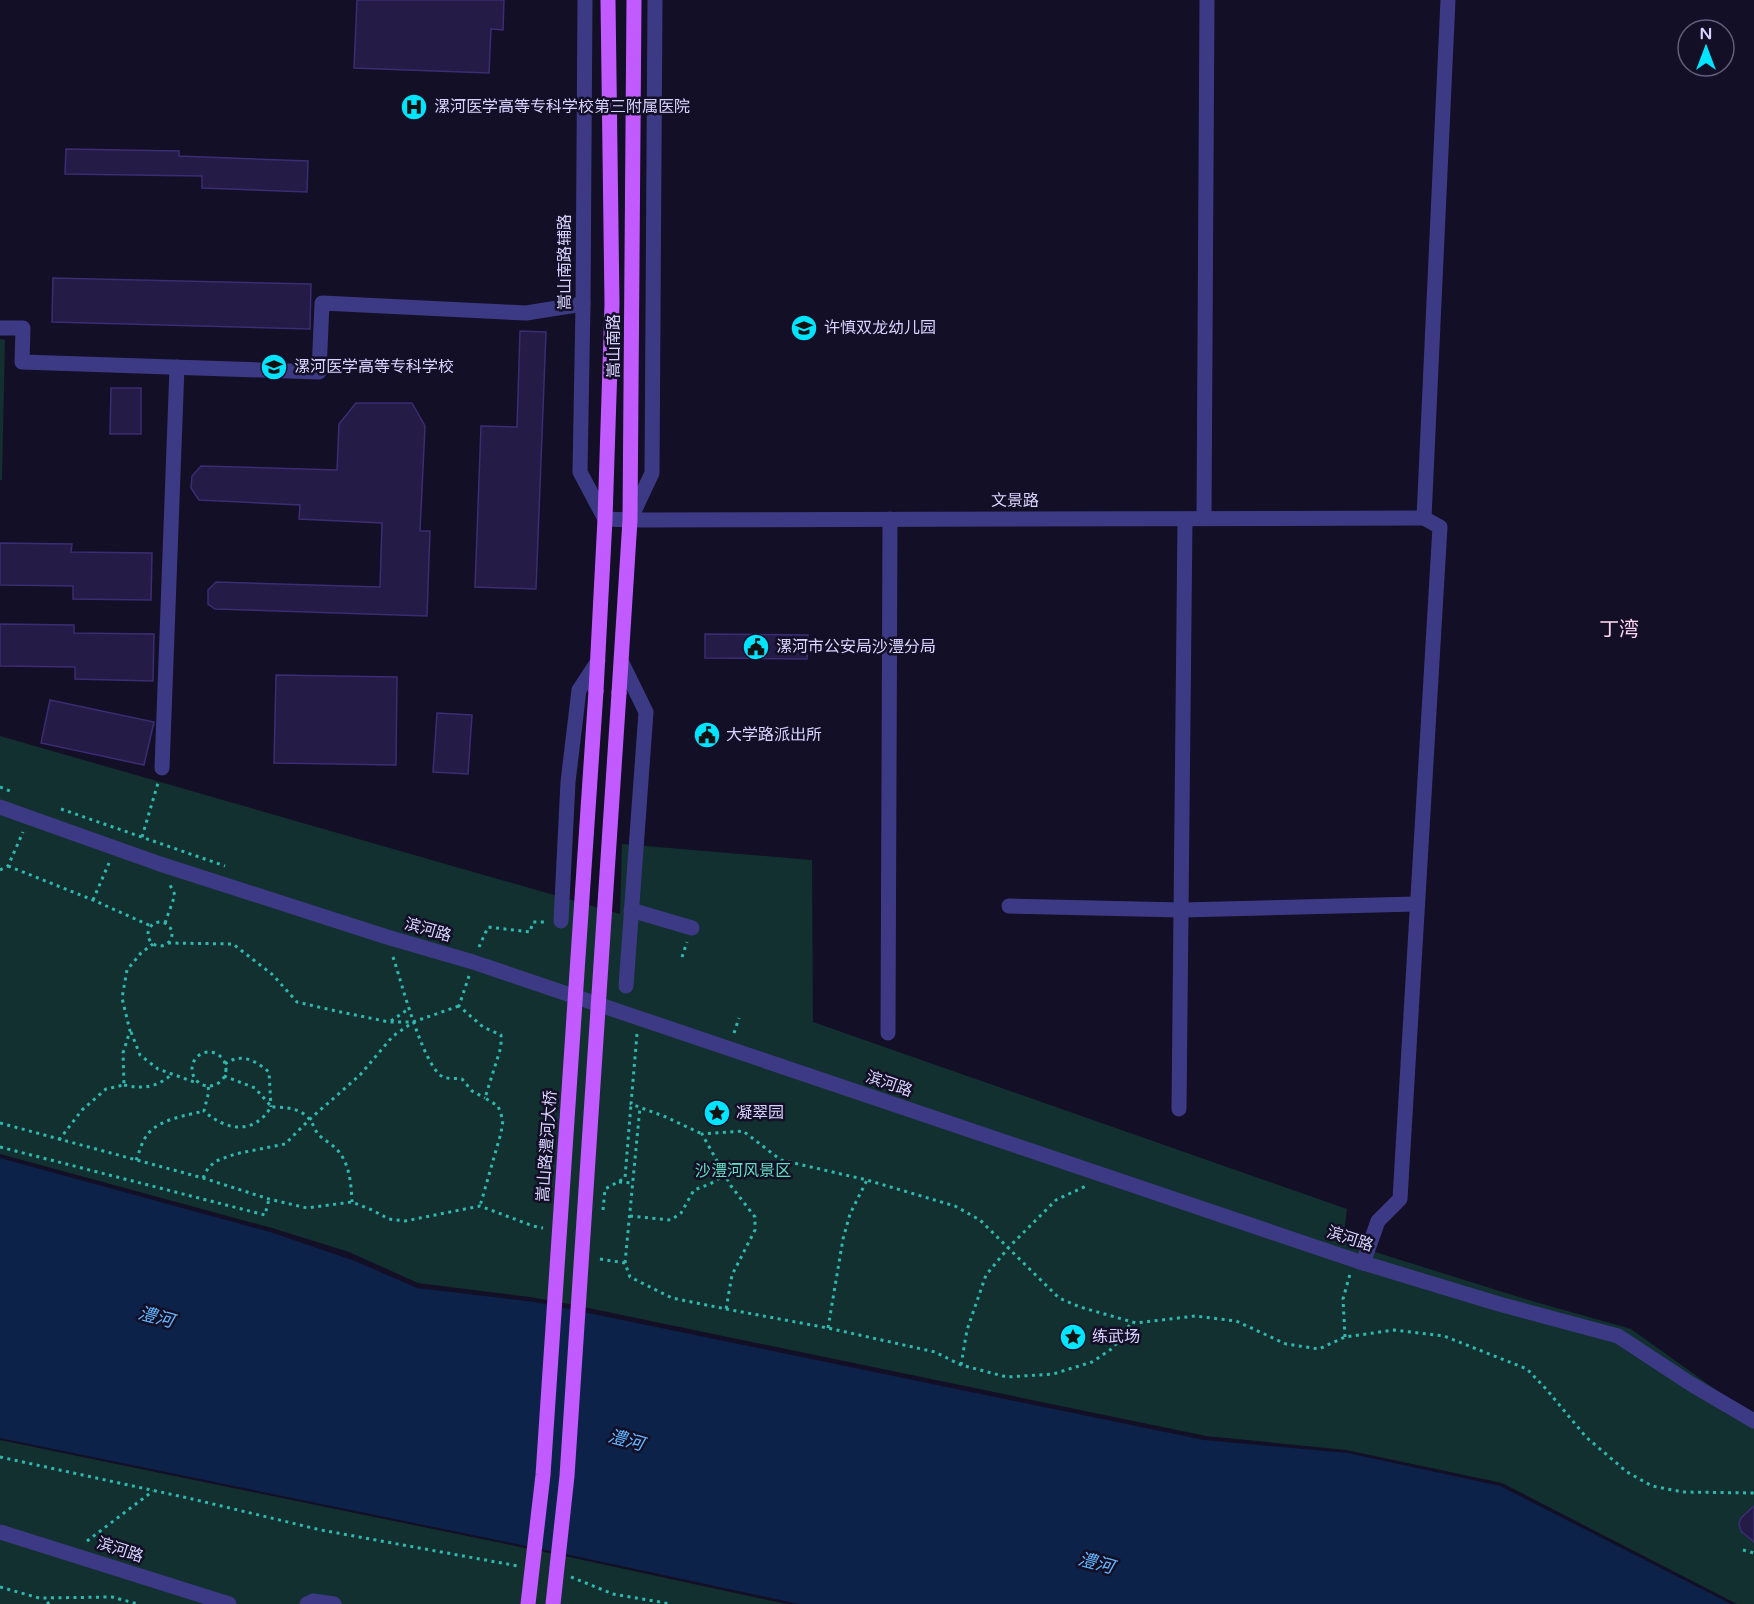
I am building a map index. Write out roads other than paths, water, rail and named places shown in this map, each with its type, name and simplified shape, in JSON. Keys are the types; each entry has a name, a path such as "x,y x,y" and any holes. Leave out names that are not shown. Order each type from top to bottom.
{"main road":[{"name":"嵩山南路","path":"596,691 605,519 612,304 608,0"},
{"name":"嵩山南路","path":"553,1604 567,1476 630,520 634,0"},
{"name":"嵩山路澧河大桥","path":"528,1604 543,1475 596,691"}],"street":[{"name":"嵩山南路辅路","path":"585,0 580,472 605,519"},
{"path":"630,520 652,472 655,0"},
{"path":"1204,518 1207,0"},
{"path":"1360,1262 1378,1221 1400,1199 1440,527 1424,518 1448,0"},
{"path":"0,327 23,328 22,362 319,372 322,303 526,312 583,304"},
{"path":"162,768 177,367"},
{"name":"文景路","path":"605,519 1424,518"},
{"path":"888,1034 891,519"},
{"path":"1179,1109 1185,519"},
{"path":"561,921 568,782 579,690 598,660"},
{"path":"622,663 646,712 626,986"},
{"name":"滨河路","path":"0,807 160,864 387,937 473,962 1360,1262 1499,1304 1618,1336 1691,1384 1754,1421"},
{"path":"1009,906 1182,910 1416,904"},
{"path":"631,910 692,928"},
{"name":"滨河路","path":"0,1532 229,1604"},
{"path":"307,1604 313,1601 334,1604"}],"water":[{"name":"澧河","path":"0,1158 270,1232 355,1261 417,1288 535,1302 1204,1440 1348,1453 1500,1486 1731,1604 799,1604 0,1438"}],"place":[{"name":"漯河医学高等专科学校第三附属医院","path":"414,107"},
{"name":"许慎双龙幼儿园","path":"804,328"},
{"name":"漯河医学高等专科学校","path":"274,367"},
{"name":"漯河市公安局沙澧分局","path":"756,647"},
{"name":"大学路派出所","path":"707,735"},
{"name":"凝翠园","path":"717,1113"},
{"name":"练武场","path":"1073,1337"}],"district":[{"name":"丁湾","path":"1619,630"}],"park label":[{"name":"沙澧河风景区","path":"743,1171"}]}
